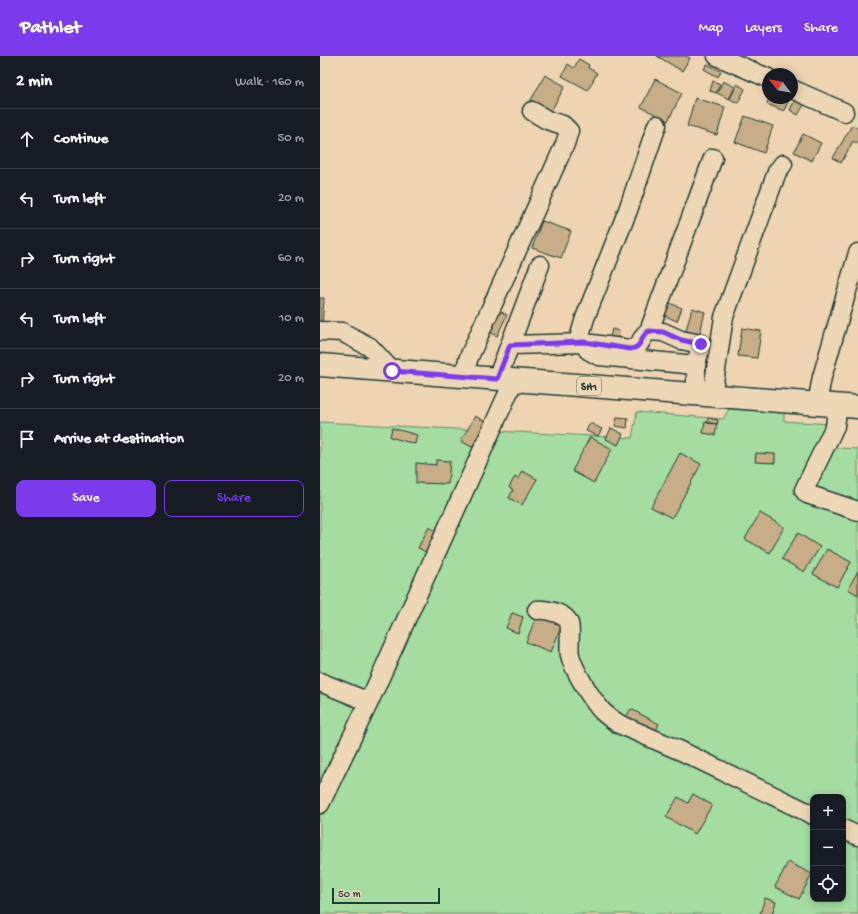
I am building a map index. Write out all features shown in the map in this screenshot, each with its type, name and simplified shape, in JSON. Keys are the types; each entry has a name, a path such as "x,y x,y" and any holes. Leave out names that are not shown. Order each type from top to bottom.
{"main road":[{"name":"SH1","path":"320,365 838,405"}],"street":[{"path":"729,58 762,75"},
{"path":"798,92 844,112"},
{"path":"463,376 469,357 565,144 569,131 563,125 547,120 532,111"},
{"path":"656,125 628,210 585,318 580,335 588,350 599,356 696,365"},
{"path":"649,331 713,158"},
{"path":"704,395 724,317 777,172 783,164"},
{"path":"858,253 822,377 838,405 835,426 804,490 807,494 858,510"},
{"path":"320,804 324,785 369,702 506,380 510,345 540,266"},
{"path":"320,331 342,332 370,347 392,371"},
{"path":"510,345 584,342 630,349 636,348 640,345 644,334 649,331 663,332 681,340 701,344 696,365 704,395"},
{"path":"537,610 542,609 550,611 568,620 570,626 570,655 576,671 602,710 611,718 622,725 681,751 810,814"},
{"path":"320,682 369,702"},
{"path":"845,830 858,836"}],"green space":[{"path":"729,409 784,412 784,421 831,424 819,447 858,449 858,914 320,914 320,422 632,438 637,412 723,419"}],"building":[{"path":"657,56 686,56 690,58 682,71"},
{"path":"579,59 589,65 588,68 597,73 588,90 562,76 568,64 574,68"},
{"path":"707,64 721,71 718,77 704,69"},
{"path":"545,75 565,86 551,111 531,100"},
{"path":"655,79 682,93 668,121 641,107"},
{"path":"713,81 720,84 716,93 710,91"},
{"path":"723,81 735,87 729,99 717,93"},
{"path":"737,84 745,89 738,103 730,99"},
{"path":"695,98 725,107 717,135 687,126"},
{"path":"798,99 805,103 798,115 790,110 793,104 798,104"},
{"path":"767,104 787,104 784,111"},
{"path":"745,116 773,126 764,153 735,142"},
{"path":"852,125 858,128 858,144 853,141 841,163 833,158"},
{"path":"803,134 821,143 812,161 794,152"},
{"path":"542,221 571,231 561,258 532,248"},
{"path":"320,298 324,298 322,327 320,327"},
{"path":"664,301 682,308 677,321 660,314"},
{"path":"494,308 507,315 497,336 484,329"},
{"path":"692,308 705,312 699,337 685,334"},
{"path":"742,328 761,331 757,358 738,356"},
{"path":"612,329 619,331 618,339 610,337"},
{"path":"475,416 486,422 472,447 461,441"},
{"path":"617,417 628,418 627,428 615,426"},
{"path":"708,418 718,420 717,424 707,423"},
{"path":"705,422 717,424 715,435 703,433"},
{"path":"590,423 602,429 598,436 586,431"},
{"path":"392,428 417,435 415,444 390,437"},
{"path":"611,428 623,434 618,445 606,439"},
{"path":"590,437 612,449 594,483 572,471"},
{"path":"680,453 701,464 672,518 651,507"},
{"path":"756,453 775,454 775,463 755,462"},
{"path":"436,460 450,461 448,484 416,483 416,463 436,465"},
{"path":"522,471 537,479 522,505 509,498 513,490 509,487 515,477 518,479"},
{"path":"760,513 784,527 770,553 745,539"},
{"path":"429,527 439,533 428,553 418,548"},
{"path":"798,533 820,547 804,572 782,559"},
{"path":"827,549 851,562 837,587 813,574"},
{"path":"858,571 858,595 848,589"},
{"path":"512,613 523,617 518,633 506,628"},
{"path":"537,615 562,625 551,652 526,642"},
{"path":"631,709 659,724 653,736 624,720"},
{"path":"693,794 712,805 695,834 666,817 678,797 688,803"},
{"path":"788,862 810,873 810,878 799,899 775,887"},
{"path":"765,898 776,902 772,914 760,914"}],"route":[{"path":"392,371 497,379 510,345 584,342 630,349 636,348 640,345 644,334 649,331 663,332 681,340 701,344"}]}
